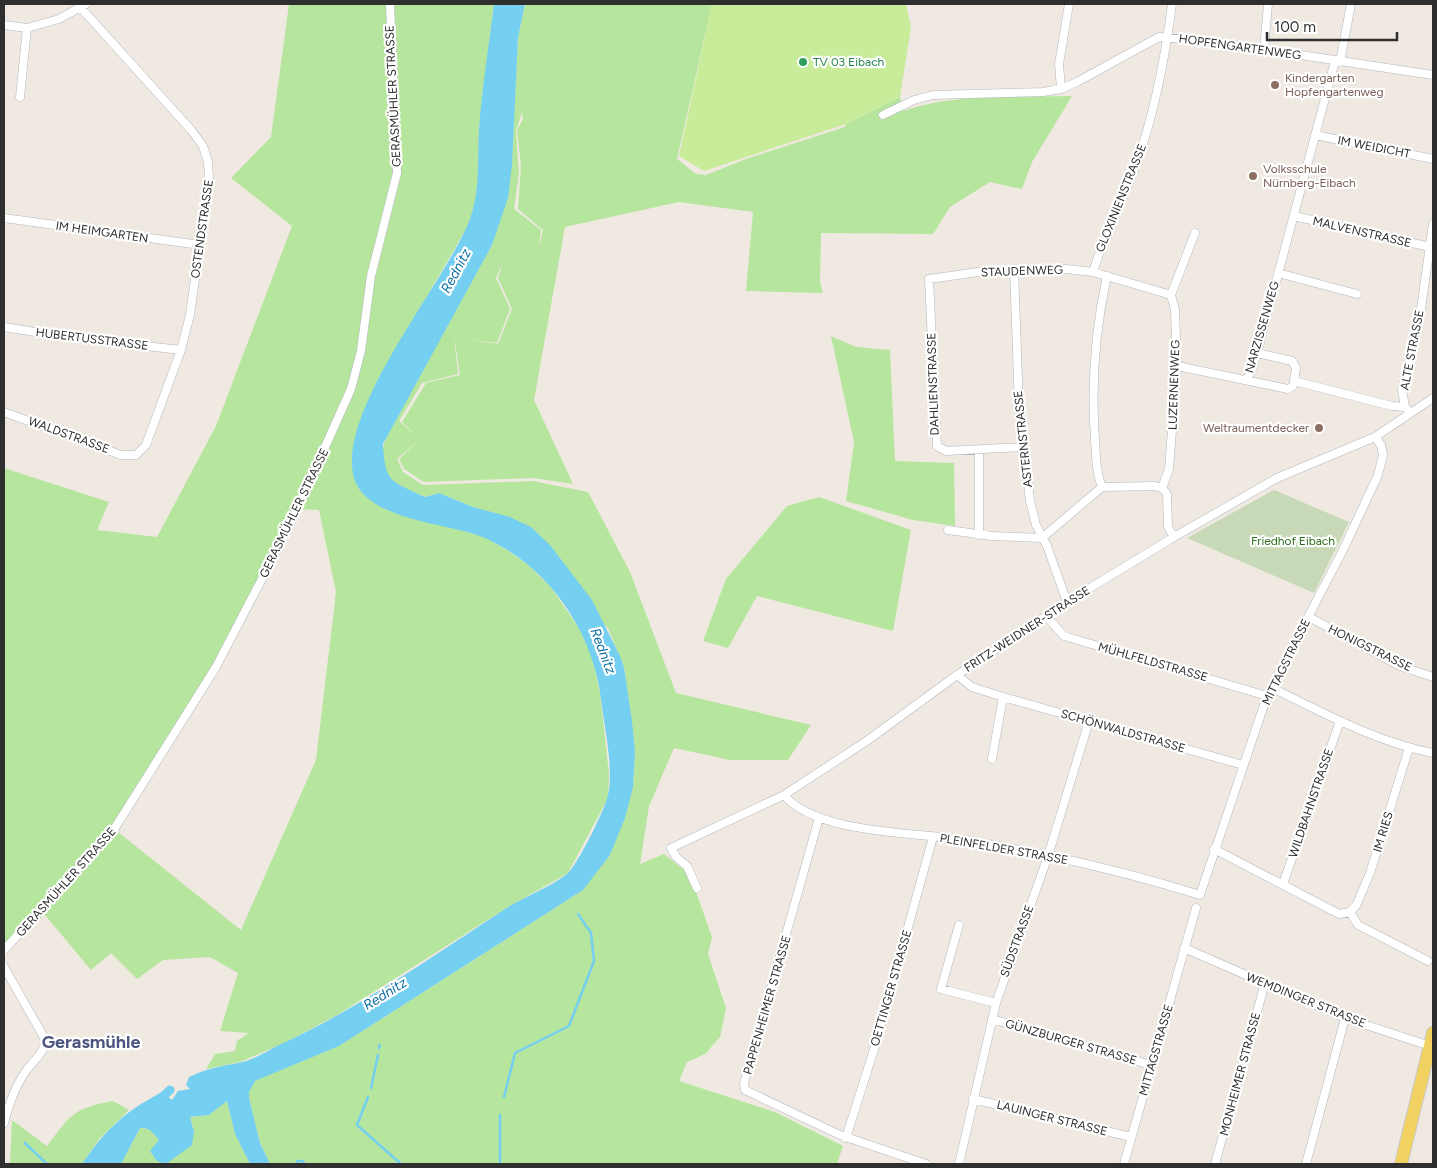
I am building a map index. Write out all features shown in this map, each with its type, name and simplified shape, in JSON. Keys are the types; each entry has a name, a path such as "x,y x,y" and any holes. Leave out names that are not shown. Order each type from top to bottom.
{"main road":[{"path":"1402,1164 1432,1040"}],"street":[{"name":"GERASMÜHLER STRASSE","path":"4,950 113,831 216,667 292,523 351,389 361,351 371,276 397,173 390,4"},
{"path":"1060,89 1059,64 1069,4"},
{"name":"GLOXINIENSTRASSE","path":"1093,272 1100,247 1124,196 1146,136 1168,37 1172,4"},
{"path":"1264,49 1268,4"},
{"name":"NARZISSENWEG","path":"1246,380 1251,372 1257,353 1315,135 1338,61 1351,4"},
{"path":"4,25 26,28 59,19 84,6"},
{"name":"OSTENDSTRASSE","path":"84,6 203,146 207,154 209,172 190,315 181,350 146,445 136,455"},
{"path":"20,97 26,28"},
{"name":"HOPFENGARTENWEG","path":"883,115 914,100 933,95 1044,92 1060,89 1082,80 1159,37 1264,49 1433,75"},
{"name":"IM WEIDICHT","path":"1315,135 1433,159"},
{"name":"MALVENSTRASSE","path":"1294,216 1430,248"},
{"name":"IM HEIMGARTEN","path":"4,218 200,245"},
{"name":"ALTE STRASSE","path":"1412,414 1405,407 1402,390 1421,309 1433,224"},
{"name":"LUZERNENWEG","path":"1162,488 1169,469 1177,366 1175,310 1172,295 1195,233"},
{"name":"STAUDENWEG","path":"929,279 1014,269 1040,268 1093,272 1172,295"},
{"name":"ASTERNSTRASSE","path":"1014,269 1015,353 1022,447 1030,501 1067,602"},
{"name":"NARZISSENWEG","path":"1278,273 1357,294"},
{"path":"1102,487 1096,463 1093,378 1099,313 1107,276"},
{"name":"DAHLIENSTRASSE","path":"929,279 935,442 940,449 946,452 1022,447"},
{"name":"HUBERTUSSTRASSE","path":"4,327 66,337 181,350"},
{"path":"1177,366 1288,388 1293,386 1296,368 1292,362 1257,353"},
{"path":"1294,381 1392,406 1405,407"},
{"name":"FRITZ-WEIDNER-STRASSE","path":"697,888 687,866 676,857 671,848 784,795 868,740 957,675 1067,602 1174,537 1277,478 1375,437 1412,414 1433,398"},
{"name":"WALDSTRASSE","path":"4,412 121,455 136,455"},
{"name":"MITTAGSTRASSE","path":"1200,895 1267,696 1378,475 1383,455 1381,445 1375,437"},
{"path":"979,451 979,535"},
{"path":"948,530 979,535 1028,539 1042,538 1102,487 1155,486 1162,488 1168,494 1168,527 1174,537"},
{"name":"MÜHLFELDSTRASSE","path":"1047,617 1064,636 1267,696"},
{"name":"HONIGSTRASSE","path":"1308,617 1400,666 1433,677"},
{"name":"SCHÖNWALDSTRASSE","path":"957,675 972,687 1003,697 1243,765"},
{"path":"1272,688 1340,722 1409,748 1433,753"},
{"path":"992,759 1003,697"},
{"name":"SÜDSTRASSE","path":"959,1164 996,1003 1048,856 1090,721"},
{"name":"WILDBAHNSTRASSE","path":"1283,884 1340,722"},
{"name":"IM RIES","path":"1350,912 1357,904 1370,872 1409,748"},
{"name":"PLEINFELDER STRASSE","path":"784,795 790,803 819,818 893,834 962,840 1048,856 1125,872 1200,895"},
{"name":"PAPPENHEIMER STRASSE","path":"819,818 744,1083 745,1090 846,1138 926,1164"},
{"name":"OETTINGER STRASSE","path":"846,1138 876,1043 933,837"},
{"path":"1214,849 1339,914 1350,912 1358,925 1428,961"},
{"name":"MITTAGSTRASSE","path":"1124,1164 1196,908"},
{"path":"959,925 941,988 996,1003"},
{"name":"WEMDINGER STRASSE","path":"1184,948 1345,1018 1432,1040"},
{"path":"4,967 19,997 46,1041 44,1050 25,1072 10,1099 4,1123"},
{"name":"MONHEIMER STRASSE","path":"1215,1164 1265,983"},
{"path":"1306,1164 1345,1018"},
{"name":"GÜNZBURGER STRASSE","path":"992,1019 1151,1065"},
{"name":"LAUINGER STRASSE","path":"973,1099 1131,1137"}],"green space":[{"path":"289,4 494,4 479,128 478,192 468,226 383,371 365,408 352,462 452,528 480,535 506,549 528,565 550,586 579,628 592,657 600,692 609,774 608,798 568,873 508,907 337,1015 284,1043 240,1062 206,1069 215,1054 235,1051 237,1041 249,1033 220,1031 238,973 210,957 163,960 137,979 111,953 91,970 45,915 4,947 4,468 109,502 97,530 157,537 216,426 292,226 231,178 271,137","holes":["295,509 319,510 336,592 316,760 241,930 118,832 211,669"]},
{"path":"525,4 712,4 677,159 696,174 706,175 746,159 845,127 846,124 900,97 903,111 944,101 987,97 1072,96 1032,162 1022,189 990,182 950,207 933,234 821,233 820,282 823,293 746,291 753,212 679,202 565,227 534,400 573,484 533,478 424,482 404,469 399,459 420,439 397,459 403,472 423,485 533,481 588,492 630,572 676,693 811,725 788,760 730,760 674,748 649,806 640,864 664,854 690,875 712,937 708,954 726,1008 720,1037 705,1054 687,1062 679,1081 775,1112 843,1146 837,1164 270,1164 260,1143 249,1098 249,1092 255,1080 339,1046 583,890 633,787 635,752 624,667 608,628 473,507 439,493 426,497 404,488 388,477 383,465 384,443 388,432 492,245 514,112 518,38","holes":["522,112 523,119 517,130 521,165 518,209 543,230 539,248 541,230 514,209 519,173 516,131","503,262 498,278 512,309 498,344 460,338 497,343 510,309 496,278","454,336 460,375 426,383 402,422 419,438 399,421 422,383 458,374"]},
{"name":"TV 03 Eibach","path":"712,4 906,4 911,27 900,97 846,124 704,171 679,156"},
{"path":"831,336 856,347 890,350 895,461 954,463 955,526 913,520 846,501 854,442"},
{"name":"Friedhof Eibach","path":"1274,490 1349,522 1314,593 1187,538"},
{"path":"819,497 911,530 893,631 757,596 728,648 703,641 726,579 787,506"},
{"path":"113,1101 129,1110 100,1138 82,1164 10,1164 12,1120 47,1146 74,1114 90,1106"},
{"path":"227,1101 235,1134 250,1164 121,1164 140,1128 149,1130 159,1140 194,1132 190,1117 209,1115"}],"water":[{"name":"Rednitz","path":"494,4 525,4 518,38 512,165 508,198 492,245 383,444 384,457 388,474 405,488 425,497 439,493 473,507 510,517 531,527 550,545 592,600 624,667 635,752 633,787 625,818 610,855 583,890 339,1046 255,1081 249,1092 249,1098 260,1143 270,1164 250,1164 235,1134 227,1101 209,1115 190,1117 194,1132 192,1145 166,1164 157,1161 150,1151 159,1140 151,1131 146,1128 140,1128 121,1164 82,1164 99,1141 117,1122 149,1099 162,1092 172,1100 178,1091 190,1089 186,1085 189,1077 207,1070 254,1058 308,1031 393,982 510,906 560,879 572,869 583,851 606,802 609,791 610,765 597,677 581,633 570,613 556,594 541,576 504,548 477,535 426,523 389,511 373,503 361,492 354,478 353,451 361,419 375,385 455,250 472,212 477,189 479,129"}],"waterway":[{"path":"504,1097 515,1053 569,1026 594,961 591,933 578,914"},
{"path":"371,1088 378,1055"},
{"path":"158,1101 170,1090"},
{"path":"368,1097 357,1125 401,1164"},
{"path":"500,1115 500,1164"},
{"path":"25,1143 47,1164"},
{"path":"297,1164 297,1161 302,1161 305,1164"}],"place":[{"name":"TV 03 Eibach","path":"803,62"},
{"name":"Kindergarten Hopfengartenweg","path":"1275,85"},
{"name":"Volksschule Nürnberg-Eibach","path":"1253,176"},
{"name":"Weltraumentdecker","path":"1319,428"}],"district":[{"name":"Gerasmühle","path":"91,1042"}]}
